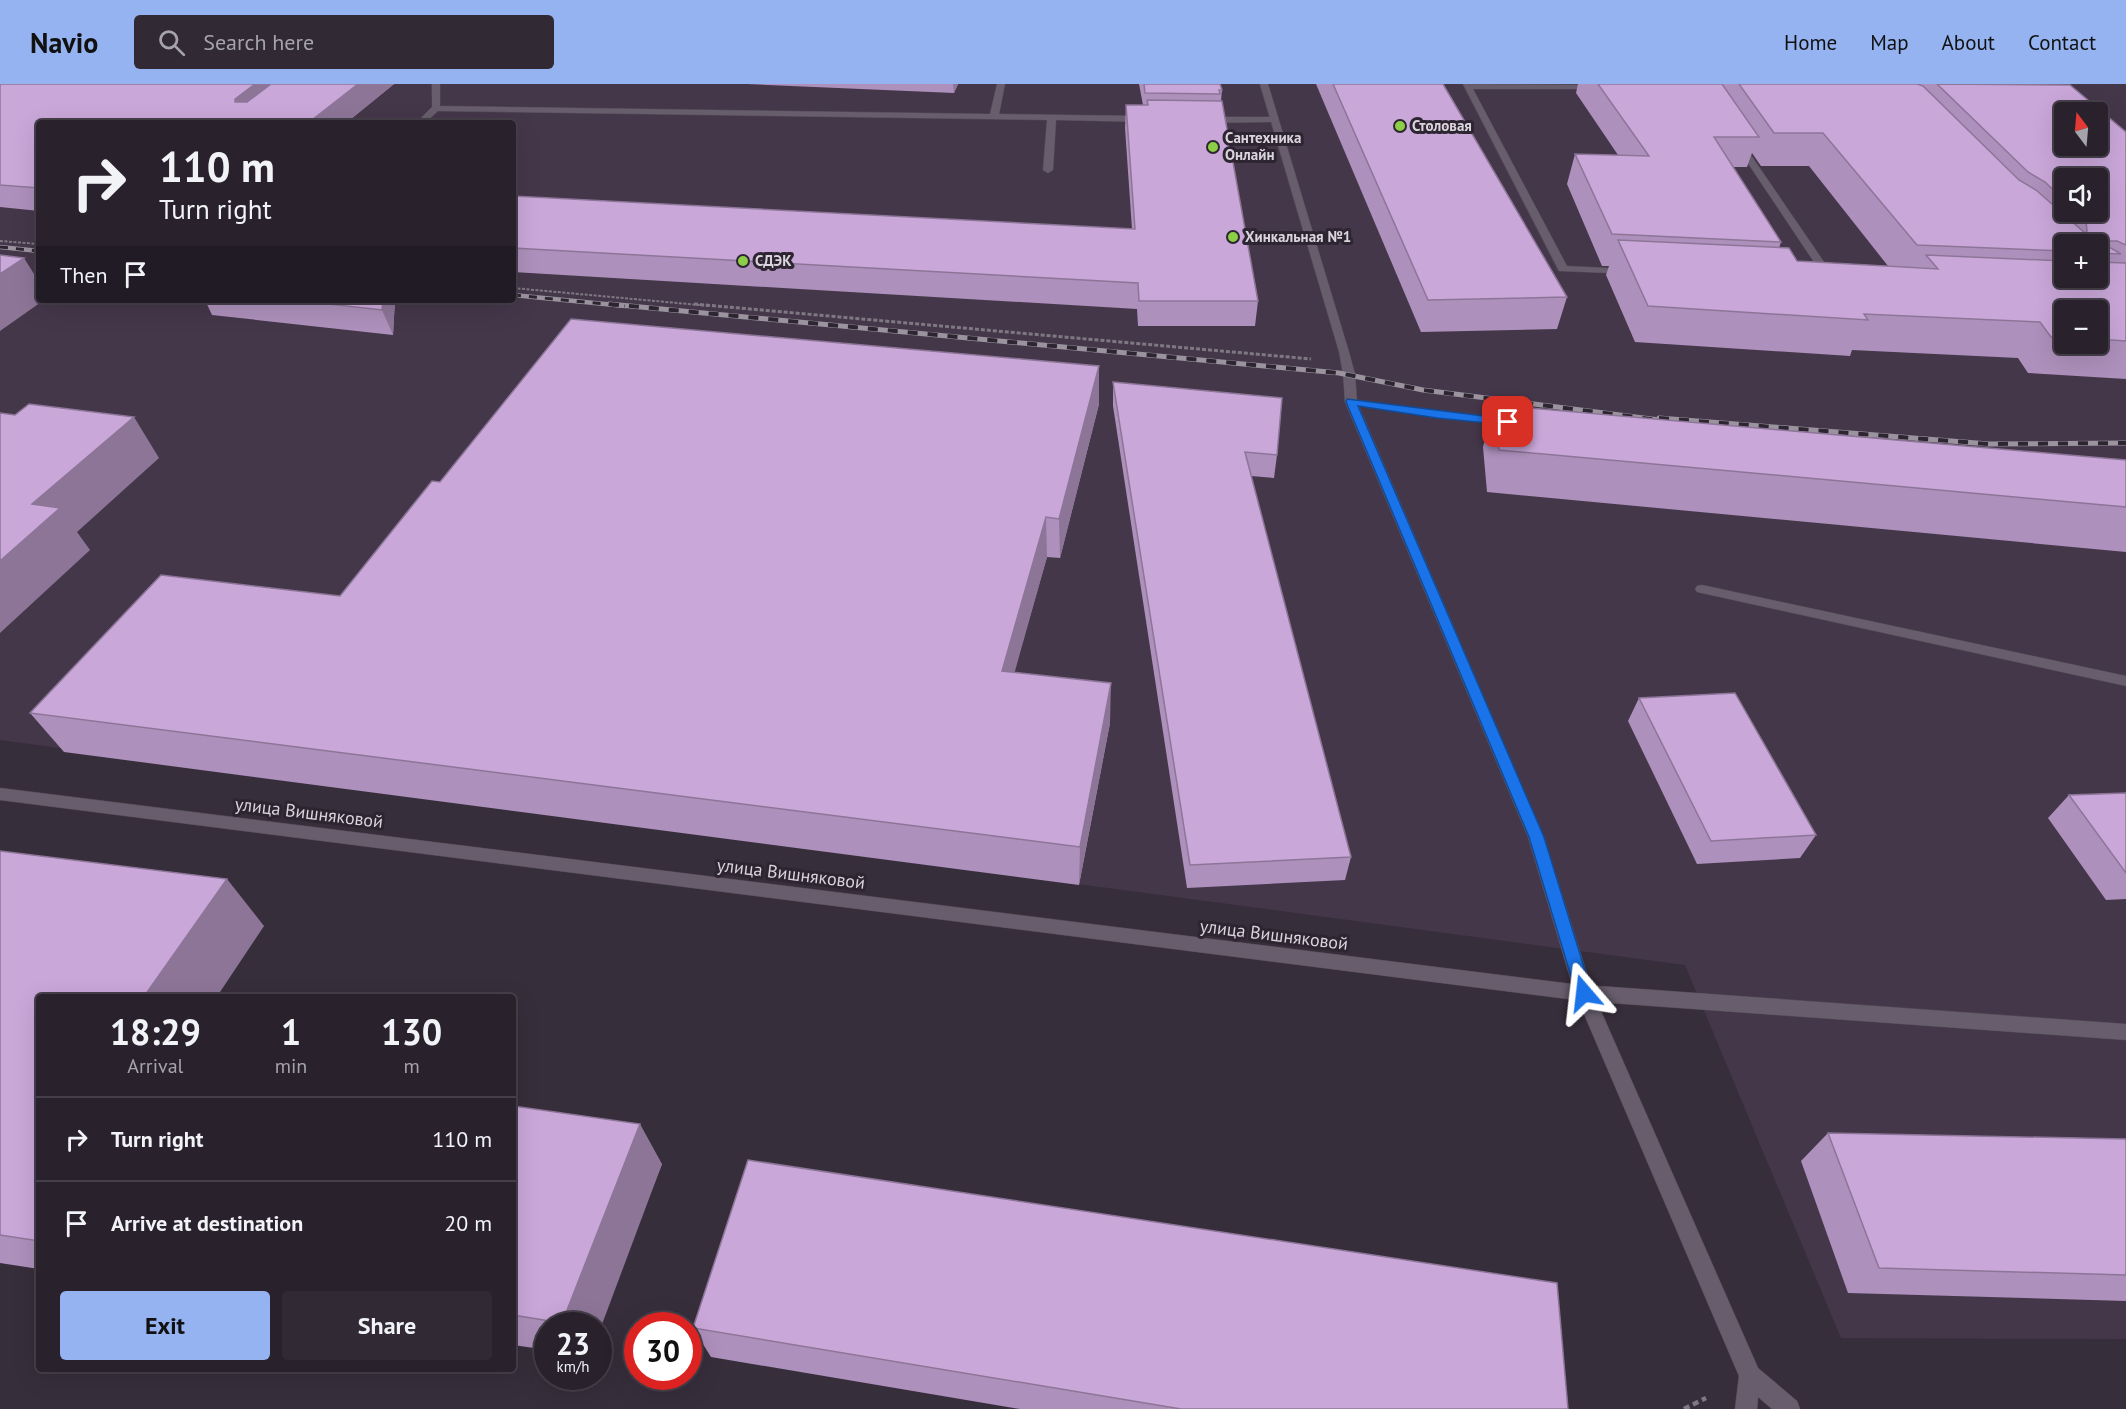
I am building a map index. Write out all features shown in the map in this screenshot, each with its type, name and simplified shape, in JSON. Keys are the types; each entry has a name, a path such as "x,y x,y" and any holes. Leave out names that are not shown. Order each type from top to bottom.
{"street":[{"path":"436,84 436,108"},
{"path":"994,117 1001,84"},
{"path":"1264,84 1344,352 1349,374 1351,402 1536,837 1584,993 1750,1376 1789,1409"},
{"path":"1608,87 1467,85 1563,269 1634,272"},
{"path":"423,120 436,108 1158,119"},
{"path":"1047,170 1052,117"},
{"path":"1194,119 1274,120"},
{"path":"1735,137 1832,282"},
{"path":"1821,281 1844,283"},
{"path":"1351,402 1437,415 1520,423"},
{"path":"1702,589 2126,681"},
{"name":"улица Вишняковой","path":"0,794 1584,993 2126,1032"},
{"path":"1746,1409 1750,1376"}],"path":[{"path":"0,241 36,244"},
{"path":"516,288 1336,361 1344,352"}],"shaded area":[{"path":"0,84 2126,84 2126,1339 1841,1338 1685,965 0,740"}],"building":[{"path":"0,84 255,84 235,99 235,102 247,102 271,84 358,84 312,120 36,120 36,188 0,185"},
{"path":"1144,84 1220,84 1222,90 1219,90 1220,94 1145,93"},
{"path":"1333,84 1443,84 1567,297 1428,300"},
{"path":"1598,84 1722,84 1759,137 1714,137 1781,242 1612,234 1575,154 1649,156"},
{"path":"1739,84 1917,84 1923,86 2019,180 2036,190 2054,206 2054,222 2072,222 2085,233 2086,222 2108,222 2108,168 2054,168 2054,191 2028,172 1937,84 2070,85 2090,102 2054,102 2054,156 2108,156 2108,117 2126,132 2126,245 2117,241 2108,241 2108,234 2054,234 2054,251 1917,245 1823,133 1774,133"},
{"path":"1147,100 1222,101 1258,301 1139,301 1138,283 516,248 516,196 1135,229 1126,105 1148,105"},
{"path":"1618,240 1789,248 1797,261 1938,269 1926,255 2054,261 2054,288 2108,288 2108,262 2126,263 2126,341 2108,340 2108,300 2054,300 2054,337 2051,337 2040,322 1864,314 1868,320 1648,306"},
{"path":"2108,246 2121,254 2108,253"},
{"path":"0,255 24,258 0,274"},
{"path":"319,303 383,303 382,310"},
{"path":"571,319 1099,366 1059,519 1046,517 1002,671 1111,683 1080,847 30,713 161,575 340,596 432,481 440,482"},
{"path":"1113,382 1282,398 1277,455 1245,452 1351,857 1190,865"},
{"path":"29,404 134,417 32,504 60,508 0,561 0,413 15,415"},
{"path":"1494,405 2126,460 2126,507 1499,450"},
{"path":"1735,693 1816,835 1711,841 1639,698"},
{"path":"2126,793 2126,873 2069,795"},
{"path":"0,851 227,879 146,994 36,994 36,1241 0,1235"},
{"path":"516,1106 640,1124 566,1312 534,1312 534,1318 516,1315"},
{"path":"1828,1133 2126,1139 2126,1275 1879,1268"},
{"path":"748,1160 1557,1283 1568,1409 1181,1409 702,1329 702,1312 698,1312"}],"railway":[{"path":"0,247 36,251"},
{"path":"516,295 625,306"},
{"path":"609,304 1339,373 1423,390 1667,421"},
{"path":"1659,418 1989,444 2126,443"}],"place":[{"name":"Столовая","path":"1400,126"},
{"name":"Сантехника Онлайн","path":"1213,147"},
{"name":"Хинкальная №1","path":"1233,237"},
{"name":"СДЭК","path":"743,261"}],"route":[{"path":"1508,422 1437,415 1351,402 1536,837 1584,993"}]}
